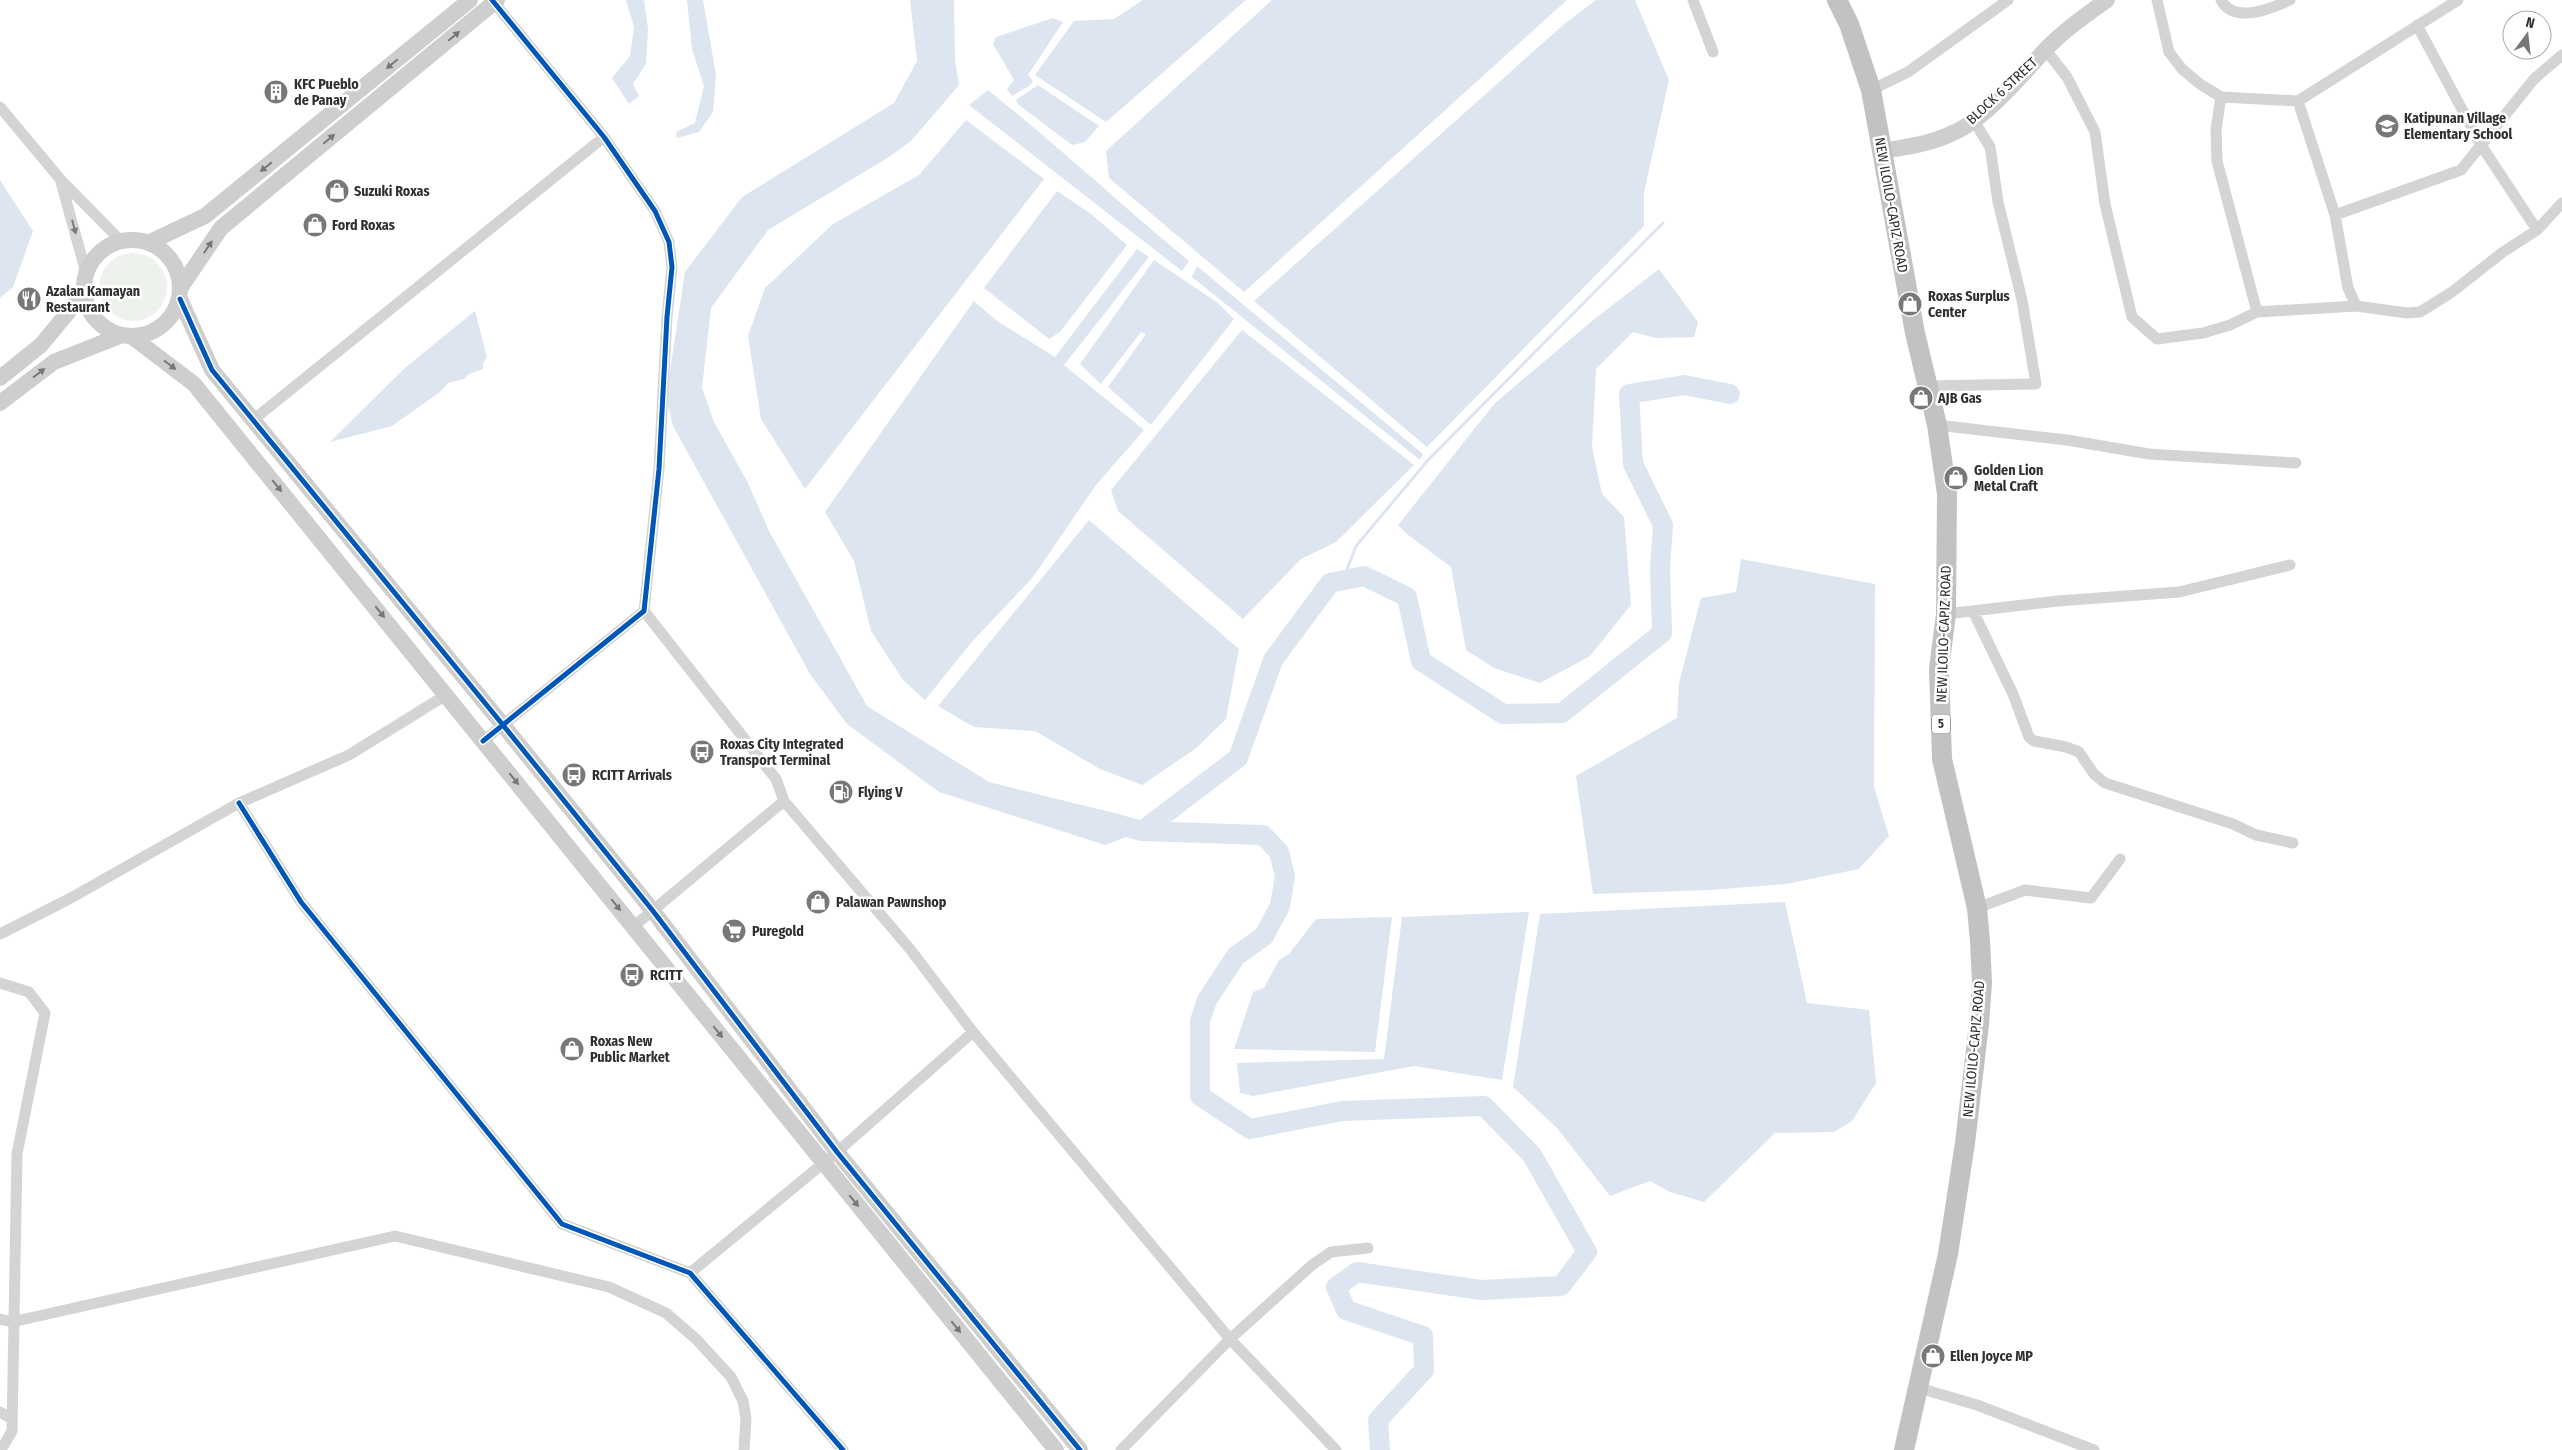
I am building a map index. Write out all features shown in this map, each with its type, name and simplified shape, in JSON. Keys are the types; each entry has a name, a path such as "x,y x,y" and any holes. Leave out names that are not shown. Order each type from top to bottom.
{"highway":[{"name":"NEW ILOILO-CAPIZ ROAD","path":"1837,0 1849,24 1871,90 1915,333 1937,425 1947,494 1946,614 1939,669 1942,758 1977,908 1982,984 1968,1116 1948,1254 1904,1450"}],"street":[{"path":"148,243 205,216 470,0"},
{"path":"1694,0 1713,52"},
{"path":"1871,90 1908,72 2008,0"},
{"name":"BLOCK 6 STREET","path":"1881,151 1923,145 1956,132 1974,120 2028,70 2045,49 2066,30 2107,0"},
{"path":"2157,0 2169,52 2182,69 2221,97 2298,101 2458,0"},
{"path":"2221,0 2232,10 2244,14 2269,9 2287,1"},
{"path":"0,403 54,362 126,336 147,334 162,327 173,314 180,293 221,228 494,1 604,137 655,211 669,242 672,267 667,317 659,469 644,611 776,779 784,802 910,949 973,1032 1230,1338 1336,1450"},
{"path":"2417,25 2481,145 2537,230"},
{"path":"2045,49 2067,77 2095,132 2105,204 2132,317 2156,339 2203,333 2230,325 2257,312 2356,306 2407,313 2420,312 2452,292 2503,252 2537,230 2562,203"},
{"path":"2335,215 2461,170 2534,79 2562,55"},
{"path":"2221,97 2216,129 2217,161 2257,312"},
{"path":"2298,101 2335,215 2348,288 2356,306"},
{"path":"0,107 61,180 121,241"},
{"path":"1927,386 2036,384 2022,300 1998,202 1990,147 1974,120"},
{"path":"253,420 604,137"},
{"path":"61,180 86,273 84,293 88,308 96,320 108,330 126,336 194,384 1056,1450"},
{"path":"86,273 101,252 121,241 148,243 165,253 172,260 180,278 180,293 212,370 503,725 652,911 837,1152 1080,1450"},
{"path":"0,378 42,345 84,293"},
{"path":"1937,425 2066,440 2149,454 2296,463"},
{"path":"1946,614 2058,601 2179,592 2290,565"},
{"path":"483,741 644,611"},
{"path":"1973,612 2013,694 2029,737 2034,741 2066,747 2079,752 2094,774 2106,783 2233,824 2256,835 2293,843"},
{"path":"0,934 69,899 238,802 349,755 446,694"},
{"path":"238,802 301,902 562,1224 690,1273 843,1450"},
{"path":"633,927 784,802"},
{"path":"1977,908 2026,890 2091,898 2120,859"},
{"path":"0,983 29,992 46,1013 17,1154 12,1322 12,1431 1,1450"},
{"path":"690,1273 837,1152 973,1032"},
{"path":"0,1319 12,1322 395,1236 609,1287 666,1313 696,1339 731,1377 743,1401 746,1418 744,1450"},
{"path":"1121,1450 1230,1338 1312,1265 1331,1252 1368,1248"},
{"path":"1919,1388 1977,1405 2094,1450"},
{"path":"0,1412 12,1419"}],"shaded area":[{"path":"626,0 644,0 648,29 646,64 633,84 639,96 629,104 612,78 630,56 634,27"},
{"path":"687,0 703,0 716,75 713,112 699,132 677,138 676,132 695,123 704,86 692,49"},
{"path":"910,0 954,0 955,60 959,85 911,141 889,157 768,230 711,308 702,388 714,422 748,483 769,531 867,706 989,782 1122,815 1142,831 1105,845 939,792 847,724 810,674 673,426 666,397 685,272 742,197 894,103 917,61"},
{"path":"1143,0 1246,0 1106,122 1035,75 1074,21 1114,19"},
{"path":"1272,0 1567,0 1244,292 1109,178 1106,151"},
{"path":"1596,0 1635,0 1669,80 1644,192 1644,226 1427,447 1254,301 1563,25"},
{"path":"1053,18 1063,22 1028,75 1033,81 1029,86 1012,96 1007,89 1014,80 993,44 996,37"},
{"path":"1038,85 1099,126 1085,142 1072,145 1019,105 1016,100"},
{"path":"988,90 1189,261 1182,271 969,105"},
{"path":"966,120 1044,179 805,489 761,419 748,336 765,288 833,224 919,175"},
{"path":"0,180 33,231 13,287 0,298"},
{"path":"1057,191 1091,214 1127,245 1060,332 1049,339 984,288"},
{"path":"1137,249 1149,257 1064,365 1144,430 1096,485 1033,577 970,644 925,700 903,680 871,631 854,561 825,512 974,301 997,321 1055,357"},
{"path":"140,253 152,259 161,268 167,280 165,300 157,311 140,321 126,321 109,311 101,300 99,280 109,263 120,255"},
{"path":"1154,260 1218,303 1234,319 1151,425 1108,387 1146,334 1141,332 1101,384 1080,364"},
{"path":"1197,266 1423,454 1420,460 1192,277"},
{"path":"1659,269 1698,322 1694,337 1656,338 1633,332 1596,369 1592,447 1602,494 1624,517 1631,605 1590,656 1540,683 1494,668 1466,650 1451,567 1398,525 1495,403 1592,321"},
{"path":"475,311 487,357 483,363 483,369 469,374 464,379 448,383 440,392 392,426 330,442 406,367"},
{"path":"1242,330 1414,465 1336,542 1301,559 1243,619 1118,511 1111,490"},
{"path":"1089,520 1239,649 1226,719 1195,749 1142,785 1100,769 1035,731 974,727 938,706"},
{"path":"1741,559 1875,584 1874,787 1889,836 1859,869 1786,884 1710,890 1593,894 1576,776 1677,718 1679,683 1701,598 1736,592"},
{"path":"1785,902 1807,1003 1869,1010 1876,1083 1852,1121 1834,1132 1775,1133 1704,1202 1670,1192 1650,1181 1610,1196 1557,1128 1513,1087 1540,914"},
{"path":"1529,912 1502,1080 1414,1066 1253,1096 1240,1093 1237,1063 1384,1059 1402,917"},
{"path":"1392,917 1375,1052 1234,1049 1253,992 1264,988 1279,960 1289,954 1316,919"}],"waterway":[{"path":"1343,580 1356,546 1429,459 1663,223"},
{"path":"1142,831 1238,758 1273,660 1330,583 1364,576 1407,597 1421,661 1503,714 1562,713 1662,633 1660,569 1663,525 1633,464 1629,394 1684,385 1730,394"},
{"path":"1116,824 1142,831 1263,835 1279,852 1285,876 1280,906 1264,936 1236,956 1207,1000 1200,1021 1200,1096 1250,1129 1342,1111 1484,1106 1532,1155 1587,1252 1561,1286 1481,1290 1357,1272 1336,1287 1346,1310 1423,1336 1424,1370 1378,1420 1380,1450"}],"cycle path":[{"path":"483,741 644,611 659,469 667,317 672,267 669,242 655,211 604,137 492,0"},
{"path":"180,299 212,370 653,911 837,1152 1080,1450"},
{"path":"239,803 301,902 562,1224 690,1273 843,1450"}],"place":[{"name":"KFC Pueblo de Panay","path":"276,92"},
{"name":"Katipunan Village Elementary School","path":"2387,126"},
{"name":"Suzuki Roxas","path":"337,191"},
{"name":"Ford Roxas","path":"315,225"},
{"name":"Azalan Kamayan Restaurant","path":"29,299"},
{"name":"Roxas Surplus Center","path":"1910,304"},
{"name":"AJB Gas","path":"1921,398"},
{"name":"Golden Lion Metal Craft","path":"1956,478"},
{"name":"Roxas City Integrated Transport Terminal","path":"702,752"},
{"name":"RCITT Arrivals","path":"574,775"},
{"name":"Flying V","path":"841,792"},
{"name":"Palawan Pawnshop","path":"818,902"},
{"name":"Puregold","path":"734,931"},
{"name":"RCITT","path":"632,975"},
{"name":"Roxas New Public Market","path":"572,1049"},
{"name":"Ellen Joyce MP","path":"1933,1356"}]}
